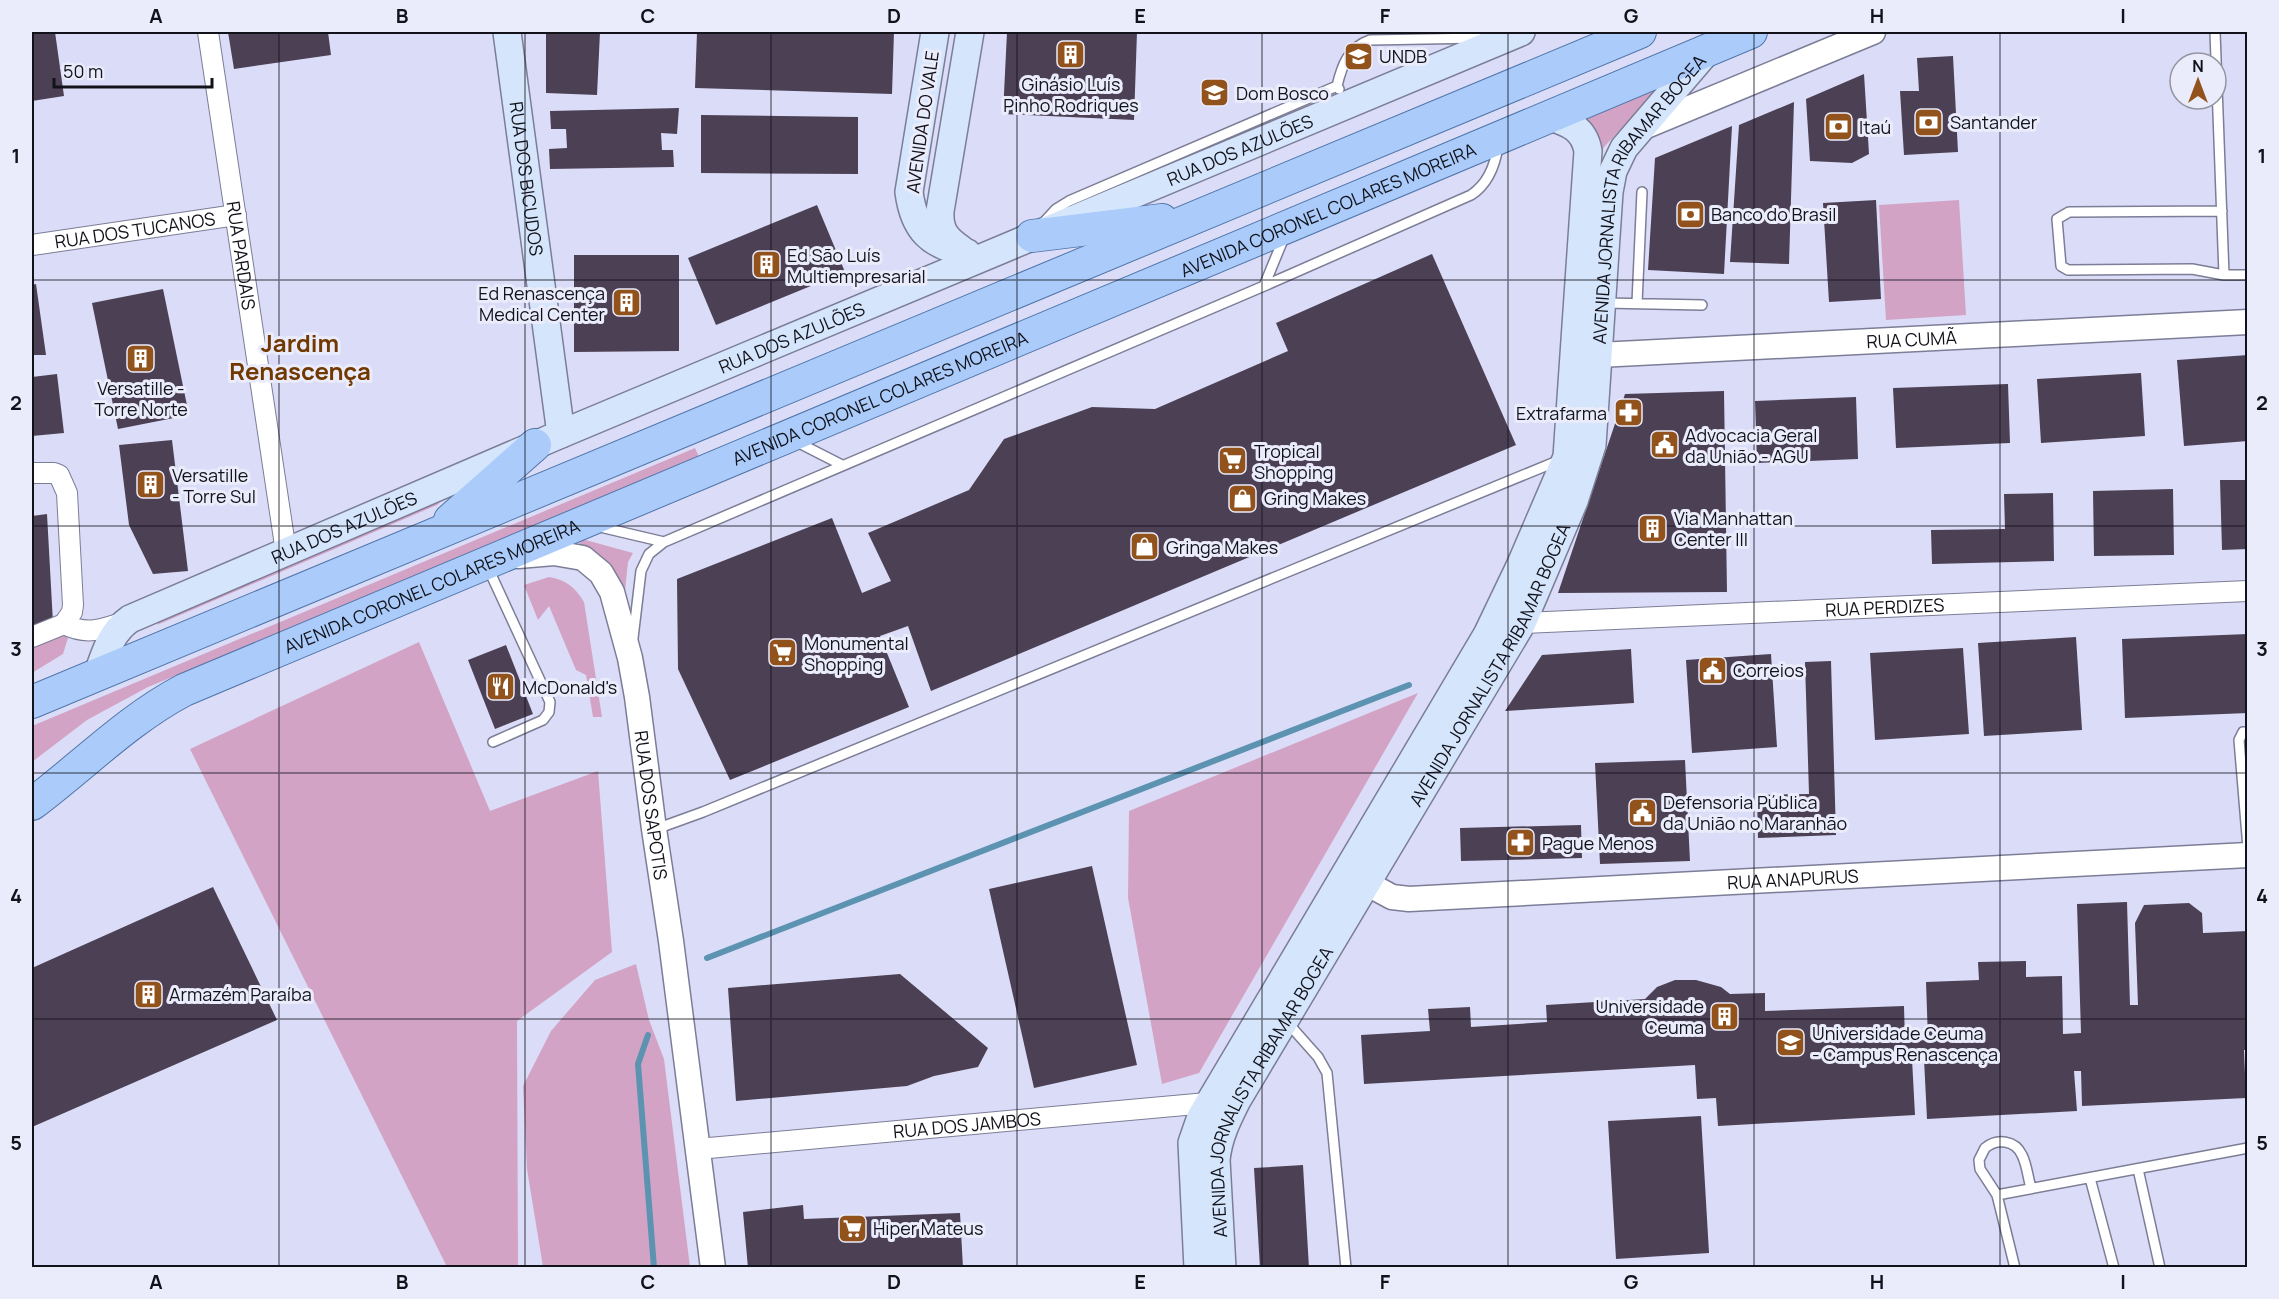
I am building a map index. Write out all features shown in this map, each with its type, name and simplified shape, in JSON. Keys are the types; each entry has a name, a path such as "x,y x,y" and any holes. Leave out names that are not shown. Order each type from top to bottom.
{"main road":[{"name":"RUA DOS BICUDOS","path":"507,32 548,440"},
{"name":"AVENIDA DO VALE","path":"935,32 909,192 911,206 914,217 927,235 950,249 976,254"},
{"name":"AVENIDA DO VALE","path":"970,32 940,219 944,235 976,254"},
{"path":"32,702 1640,32"},
{"name":"AVENIDA CORONEL COLARES MOREIRA","path":"32,804 124,728 164,701 195,686 1751,32"},
{"name":"RUA DOS AZULÕES","path":"97,676 108,645 121,626 130,619 976,254 1032,236 1342,96 1514,35"},
{"name":"AVENIDA JORNALISTA RIBAMAR BOGEA","path":"1222,1268 1216,1160 1220,1137 1236,1100 1285,1020 1357,878 1488,635 1521,564 1567,457 1586,356 1601,303 1613,171 1624,148 1710,48"},
{"name":"AVENIDA JORNALISTA RIBAMAR BOGEA","path":"1198,1268 1192,1143 1201,1117 1522,623 1544,574 1587,463 1592,445 1586,356 1588,152 1586,142 1578,129 1548,116"},
{"path":"1032,236 1202,215"},
{"path":"431,537 548,440"}],"street":[{"name":"RUA PARDAIS","path":"208,32 286,552"},
{"path":"1639,129 1873,32"},
{"name":"RUA DOS TUCANOS","path":"32,245 236,215"},
{"name":"RUA CUMÃ","path":"1586,356 2247,322"},
{"path":"32,473 59,475 68,493 73,605 72,612 64,624 32,637"},
{"name":"RUA DOS SAPOTIS","path":"494,560 566,554 579,556 601,573 612,592 630,658 671,941 712,1268"},
{"name":"RUA PERDIZES","path":"1522,623 2247,591"},
{"name":"RUA DOS AZULÕES","path":"64,624 82,631 98,631 130,619"},
{"name":"RUA ANAPURUS","path":"1357,878 1392,897 1409,899 2247,855"},
{"name":"RUA DOS JAMBOS","path":"698,1149 1236,1100"}],"lane":[{"path":"2215,32 2224,275"},
{"path":"1342,96 1342,65 1351,51 1370,40 1514,35"},
{"path":"630,658 641,571 649,554 664,542 1264,286 1471,195 1489,176 1497,156 1500,137"},
{"path":"1637,303 1642,192"},
{"path":"2222,211 2069,212 2057,219 2061,266 2068,270 2192,269 2224,275 2247,275"},
{"path":"1264,286 1288,226"},
{"path":"1601,303 1702,305"},
{"path":"787,437 842,465"},
{"path":"654,829 703,812 1567,457"},
{"path":"582,523 664,542"},
{"path":"493,742 543,720 549,712 550,702 494,560"},
{"path":"2247,732 2243,732 2239,740 2247,848"},
{"path":"1285,1020 1318,1057 1327,1073 1346,1268"},
{"path":"2015,1268 1997,1195 1982,1174 1979,1160 1984,1148 1998,1142 2014,1145 2022,1155 2031,1188"},
{"path":"1997,1195 2247,1148"},
{"path":"2138,1169 2160,1268"},
{"path":"2090,1178 2114,1268"}],"shaded area":[{"path":"1667,79 1604,147 1597,166 1581,117"},
{"path":"1959,200 1966,315 1886,320 1879,205"},
{"path":"695,448 700,459 148,687 87,720 32,762 32,726"},
{"path":"455,488 437,505 157,625 166,613"},
{"path":"582,539 633,553 628,562 624,601 578,546"},
{"path":"549,577 570,585 584,602 602,717 593,717 586,675 576,670 549,606 538,620 524,585"},
{"path":"63,633 68,638 63,654 32,673 32,639"},
{"path":"419,642 490,811 598,771 612,952 517,1021 518,1267 447,1267 190,749"},
{"path":"1418,693 1199,1073 1162,1084 1128,898 1129,811"},
{"path":"636,964 649,1020 664,1059 690,1267 543,1267 527,1169 523,1086 551,1031 595,980"}],"building":[{"path":"32,32 55,32 64,96 32,101"},
{"path":"228,32 328,32 331,55 234,69"},
{"path":"546,32 600,32 597,95 546,93"},
{"path":"697,32 894,32 892,94 695,88"},
{"name":"Ginásio Luís Pinho Rodriques","path":"1007,32 1137,32 1134,120 1003,114"},
{"name":"Santander","path":"1953,56 1958,152 1904,155 1900,91 1919,91 1917,58"},
{"name":"Itaú","path":"1864,74 1869,154 1852,163 1810,161 1806,99"},
{"path":"1794,102 1789,264 1730,262 1739,125"},
{"path":"679,108 677,134 661,133 662,150 673,150 674,167 550,169 549,149 567,148 566,129 551,129 550,111"},
{"path":"701,115 858,117 858,174 701,173"},
{"name":"Banco do Brasil","path":"1732,126 1724,274 1648,270 1655,158"},
{"path":"1876,200 1881,299 1829,302 1823,203"},
{"name":"Ed São Luís Multiempresarial","path":"817,205 845,272 716,325 688,258"},
{"name":"Tropical Shopping","path":"1432,254 1516,445 931,691 908,626 880,636 909,707 730,780 678,669 677,579 832,518 862,593 891,581 868,533 969,490 1004,439 1092,407 1155,409 1288,351 1276,323"},
{"name":"Ed Renascença Medical Center","path":"574,255 679,255 679,351 574,352"},
{"path":"36,284 46,355 32,355 32,285"},
{"name":"Versatille - Torre Norte","path":"163,289 189,415 118,429 92,303"},
{"path":"2248,355 2248,441 2184,446 2177,360"},
{"path":"2141,373 2145,436 2041,443 2037,379"},
{"path":"57,374 64,433 32,436 32,377"},
{"path":"2008,384 2010,443 1896,448 1893,388"},
{"name":"Via Manhattan Center III","path":"1724,391 1727,592 1558,593 1625,394"},
{"path":"1856,397 1858,459 1757,463 1755,401"},
{"name":"Versatille - Torre Sul","path":"172,440 188,571 153,574 129,525 119,445"},
{"path":"2220,480 2248,480 2248,549 2222,550"},
{"path":"2173,489 2174,555 2094,556 2093,491"},
{"path":"2053,493 2054,561 1932,564 1931,530 2005,529 2004,494"},
{"path":"47,514 53,623 32,632 32,516"},
{"path":"2248,634 2248,713 2125,718 2122,639"},
{"path":"2076,637 2082,730 1984,736 1978,643"},
{"name":"McDonald's","path":"506,645 533,714 495,729 468,660"},
{"path":"1963,648 1969,734 1875,740 1870,653"},
{"path":"1631,649 1634,703 1505,711 1542,655"},
{"path":"1771,654 1777,747 1692,753 1686,660"},
{"path":"1831,661 1836,835 1758,838 1757,795 1809,794 1805,662"},
{"name":"Defensoria Pública da União no Maranhão","path":"1685,760 1690,861 1600,864 1595,763"},
{"name":"Pague Menos","path":"1581,825 1582,858 1461,861 1460,828"},
{"path":"1092,866 1137,1065 1034,1088 989,889"},
{"name":"Armazém Paraíba","path":"213,887 277,1020 32,1127 32,968"},
{"name":"Universidade Ceuma","path":"2127,902 2130,1005 2138,1005 2135,923 2144,905 2189,903 2202,913 2203,933 2248,931 2248,1050 2244,1050 2246,1098 2082,1106 2081,1071 2074,1071 2077,1111 1927,1119 1924,1059 1912,1059 1915,1115 1718,1126 1716,1098 1697,1099 1695,1065 1364,1084 1361,1035 1430,1031 1428,1009 1470,1007 1471,1027 1547,1022 1546,1005 1645,999 1657,987 1675,980 1696,980 1721,987 1730,994 1765,993 1765,1011 1904,1006 1905,1041 1928,1040 1926,982 1979,980 1978,962 2026,961 2026,977 2062,976 2063,1034 2081,1033 2077,904"},
{"path":"900,974 988,1048 978,1067 934,1076 907,1086 736,1101 728,988"},
{"path":"1701,1116 1709,1253 1616,1259 1608,1121"},
{"path":"1303,1165 1309,1268 1260,1268 1254,1168"},
{"name":"Hiper Mateus","path":"803,1205 804,1219 960,1213 963,1268 748,1268 743,1212"}],"waterway":[{"path":"707,958 1409,685"},
{"path":"648,1035 638,1064 654,1268"}],"place":[{"name":"Ginásio Luís Pinho Rodriques","path":"1071,55"},
{"name":"UNDB","path":"1358,56"},
{"name":"Dom Bosco","path":"1215,93"},
{"name":"Santander","path":"1929,122"},
{"name":"Itaú","path":"1838,127"},
{"name":"Banco do Brasil","path":"1690,214"},
{"name":"Ed São Luís Multiempresarial","path":"766,265"},
{"name":"Ed Renascença Medical Center","path":"626,303"},
{"name":"Versatille - Torre Norte","path":"141,359"},
{"name":"Extrafarma","path":"1628,413"},
{"name":"Advocacia Geral da União - AGU","path":"1664,445"},
{"name":"Tropical Shopping","path":"1233,461"},
{"name":"Versatille - Torre Sul","path":"151,485"},
{"name":"Gring Makes","path":"1243,498"},
{"name":"Via Manhattan Center III","path":"1653,528"},
{"name":"Gringa Makes","path":"1145,547"},
{"name":"Monumental Shopping","path":"783,653"},
{"name":"Correios","path":"1712,670"},
{"name":"McDonald's","path":"501,687"},
{"name":"Defensoria Pública da União no Maranhão","path":"1642,812"},
{"name":"Pague Menos","path":"1521,843"},
{"name":"Armazém Paraíba","path":"148,994"},
{"name":"Universidade Ceuma","path":"1725,1016"},
{"name":"Universidade Ceuma - Campus Renascença","path":"1791,1043"},
{"name":"Hiper Mateus","path":"852,1228"}],"district":[{"name":"Jardim Renascença","path":"300,356"}]}
